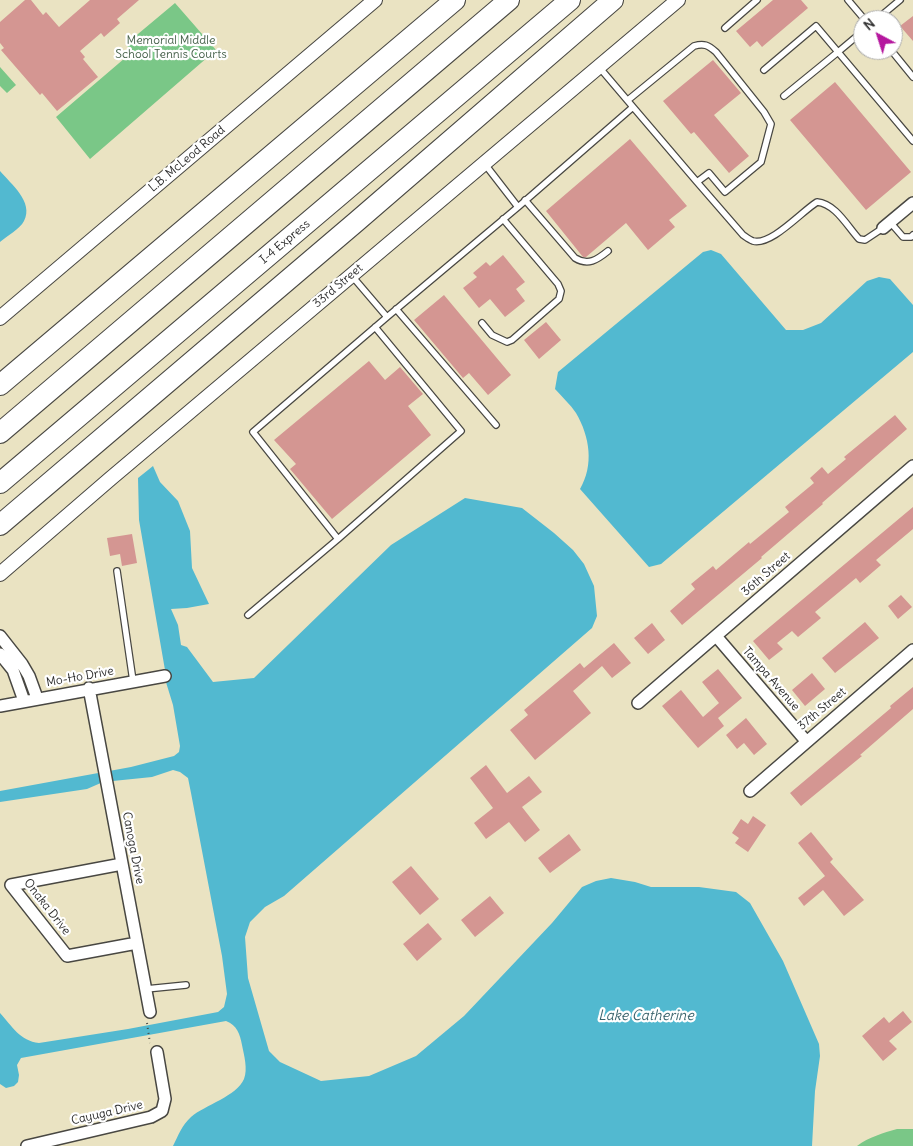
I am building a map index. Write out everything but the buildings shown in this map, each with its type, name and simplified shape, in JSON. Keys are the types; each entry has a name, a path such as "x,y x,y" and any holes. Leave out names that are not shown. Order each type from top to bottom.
{"highway":[{"path":"0,386 455,0"},
{"path":"0,433 509,0"},
{"name":"I-4 Express","path":"0,483 570,0"},
{"path":"0,525 613,0"}],"street":[{"name":"L.B. McLeod Road","path":"0,318 375,0"},
{"name":"33rd Street","path":"0,574 678,0"},
{"path":"886,225 913,203"},
{"name":"36th Street","path":"638,703 913,466"},
{"path":"0,636 22,664 29,676 37,698"},
{"name":"Tampa Avenue","path":"716,636 806,741"},
{"name":"37th Street","path":"750,791 913,650"},
{"path":"0,654 17,678 24,701"},
{"name":"Mo-Ho Drive","path":"0,706 89,688 165,676"},
{"name":"Canoga Drive","path":"89,688 146,990 148,1017"},
{"name":"Onaka Drive","path":"122,864 11,885 67,956 137,943"},
{"name":"Cayuga Drive","path":"27,1146 151,1117 162,1112 165,1099 157,1052"}],"lane":[{"path":"724,28 757,0"},
{"path":"848,0 856,10"},
{"path":"888,10 900,0"},
{"path":"764,70 816,26 913,140"},
{"path":"784,96 853,39"},
{"path":"628,100 694,46 708,45 716,52 764,112 770,124 761,162 726,192 709,172 697,182"},
{"path":"899,60 913,77"},
{"path":"599,66 743,235 752,241 764,241 773,237 817,202 825,203 833,208 859,239 865,240 886,225 902,237 911,237 913,235"},
{"path":"338,539 253,432 634,107"},
{"path":"484,163 518,207"},
{"path":"525,200 575,258 582,262 595,260 608,251"},
{"path":"482,322 492,335 507,342 512,340 559,298 561,291 558,284 503,219"},
{"path":"352,275 387,317"},
{"path":"396,309 496,425"},
{"path":"248,615 461,431 375,327"},
{"path":"117,571 133,681"},
{"path":"146,990 186,985"}],"path":[{"path":"148,1017 150,1039"}],"green space":[{"name":"Memorial Middle School Tennis Courts","path":"175,3 216,50 90,159 56,117 132,52 126,44"},
{"path":"0,67 16,85 7,93 0,86"},
{"path":"897,1129 913,1129 913,1146 857,1146 871,1138"}],"water":[{"path":"0,171 24,200 26,214 20,227 0,242"},
{"path":"711,250 721,254 786,330 803,330 821,323 867,281 879,277 890,279 913,305 913,352 661,564 649,567 580,489 589,461 587,441 576,413 555,389 558,372 703,252"},
{"name":"Lake Catherine","path":"153,466 160,482 178,501 190,531 192,568 209,604 171,609 178,625 181,645 187,647 213,682 254,678 391,545 465,498 522,508 573,550 584,564 594,586 597,616 592,628 284,896 265,907 250,922 245,937 248,978 269,1051 280,1062 321,1081 369,1076 416,1056 464,1016 552,923 582,887 596,881 611,878 651,887 699,887 736,892 750,903 783,961 819,1044 820,1056 815,1091 812,1146 173,1146 183,1127 191,1117 235,1090 244,1079 246,1071 240,1037 235,1027 226,1021 21,1058 17,1065 18,1082 14,1086 6,1088 0,1084 0,1013 21,1036 32,1042 39,1043 218,1012 224,1007 227,994 222,956 188,778 180,772 173,770 152,777 103,782 87,789 0,802 0,791 131,767 174,756 179,752 180,746 173,705 165,679 139,520 138,478"}]}
